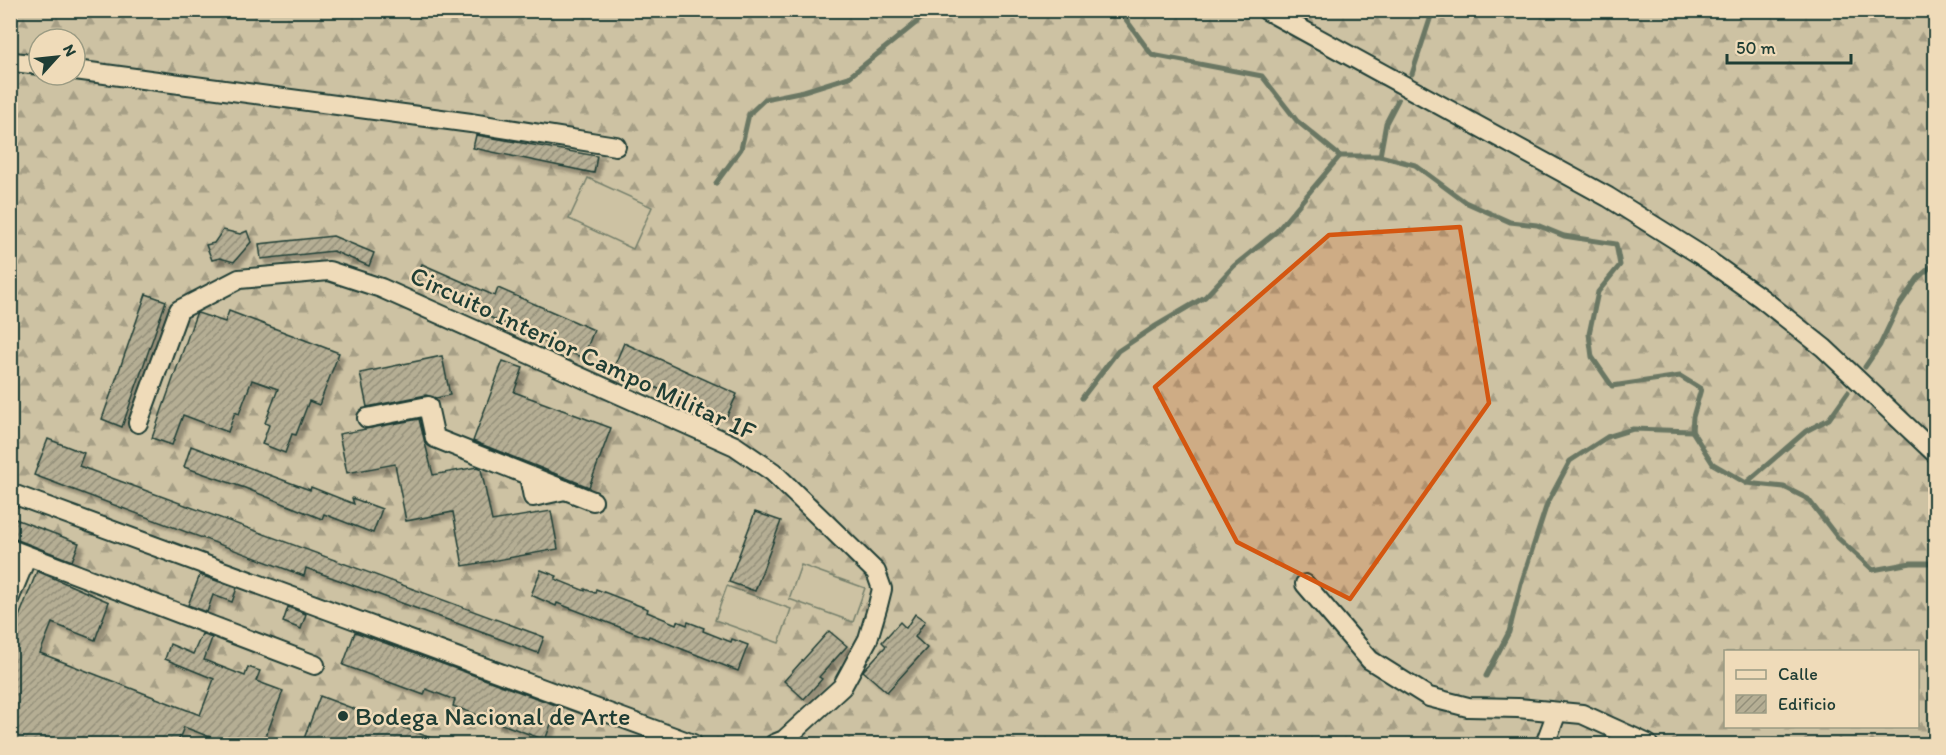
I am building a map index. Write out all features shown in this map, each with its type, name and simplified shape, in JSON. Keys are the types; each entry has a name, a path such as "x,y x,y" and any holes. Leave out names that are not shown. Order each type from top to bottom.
{"street":[{"path":"1266,10 1608,197 1699,254 1761,298 1824,348 1935,454"},
{"path":"10,64 14,62 27,64"},
{"path":"87,72 471,123 616,146"},
{"name":"Circuito Interior Campo Militar 1F","path":"138,423 179,310 239,279 329,271 381,288 735,446 773,472 876,572 882,589 867,639 842,687 784,740 774,744"},
{"path":"367,418 428,406 435,438 593,501"},
{"path":"10,493 693,744"},
{"path":"10,597 19,552 315,665"},
{"path":"1305,584 1370,660 1429,697 1468,707 1582,714 1648,744"},
{"path":"1545,744 1557,712"}],"highlighted area":[{"path":"1460,227 1489,403 1350,599 1237,542 1155,387 1329,235"}],"green space":[{"path":"11,11 1935,11 1935,744 11,744"},
{"path":"588,178 652,207 633,249 569,219"},
{"path":"801,565 865,588 853,622 789,599"},
{"path":"727,586 791,609 779,643 715,620"}],"building":[{"path":"476,135 597,156 594,173 473,148"},
{"path":"223,230 240,234 247,231 251,242 234,262 220,258 212,260 206,245 214,243"},
{"path":"333,236 374,253 369,266 333,251 261,259 259,244"},
{"path":"422,264 495,296 498,288 594,330 583,358 487,316 488,313 415,279"},
{"path":"146,294 166,301 122,427 102,419"},
{"path":"229,311 339,353 319,405 309,401 296,435 292,434 285,453 262,444 269,425 265,423 278,389 252,380 239,414 235,412 228,432 183,415 172,445 152,438 196,314 225,322"},
{"path":"624,343 737,394 726,418 613,369"},
{"path":"442,356 450,395 436,398 426,395 367,407 360,373"},
{"path":"503,361 523,368 514,392 611,428 589,487 473,441"},
{"path":"419,419 433,475 477,467 481,469 492,521 551,511 558,549 463,566 453,512 406,521 395,464 347,473 339,434"},
{"path":"48,439 84,453 79,466 544,637 538,653 306,568 304,576 34,475"},
{"path":"191,446 310,490 311,487 354,504 352,498 382,509 373,533 324,514 322,519 245,488 184,467"},
{"path":"755,512 781,521 755,591 729,582"},
{"path":"10,517 79,543 72,561 10,537"},
{"path":"541,570 557,576 555,579 585,591 585,589 595,593 596,589 648,609 647,612 676,624 677,621 687,625 688,622 704,628 703,631 731,642 732,639 748,645 738,671 649,636 648,638 531,595"},
{"path":"37,571 109,602 95,640 52,623 40,653 200,715 214,679 165,659 170,644 193,654 202,634 212,638 204,660 245,676 248,667 260,671 256,681 283,691 263,744 228,744 184,727 177,744 10,744 10,640"},
{"path":"200,575 237,588 232,602 213,595 207,612 188,605"},
{"path":"288,607 306,614 301,629 283,622"},
{"path":"915,614 925,621 915,637 927,648 887,692 863,671 886,646 882,642 900,622 906,628"},
{"path":"829,631 847,646 819,677 822,679 804,699 784,681"},
{"path":"355,632 558,706 545,740 453,706 455,700 426,689 424,695 343,665"},
{"name":"Bodega Nacional de Arte","path":"320,696 444,743 444,744 302,744"}],"waterway":[{"path":"716,183 741,149 749,114 765,99 804,91 849,77 932,10"},
{"path":"1119,10 1152,55 1262,76 1297,121 1340,156 1380,156 1415,165 1465,202 1510,222 1537,225 1564,236 1616,244 1620,265 1598,292 1589,334 1592,357 1612,386 1680,376 1701,389 1693,417 1692,431 1713,464 1746,483 1784,487 1808,499 1838,538 1873,570 1911,563 1936,563"},
{"path":"1412,74 1433,10"},
{"path":"1380,156 1386,123 1398,100"},
{"path":"1082,398 1118,351 1205,297 1234,266 1276,232 1340,156"},
{"path":"1865,367 1880,345 1898,307 1918,278 1936,262"},
{"path":"1746,483 1806,431 1829,419 1848,392"},
{"path":"1486,676 1509,632 1521,584 1547,504 1570,461 1607,437 1633,429 1692,431"}],"place":[{"name":"Bodega Nacional de Arte","path":"343,716"}]}
